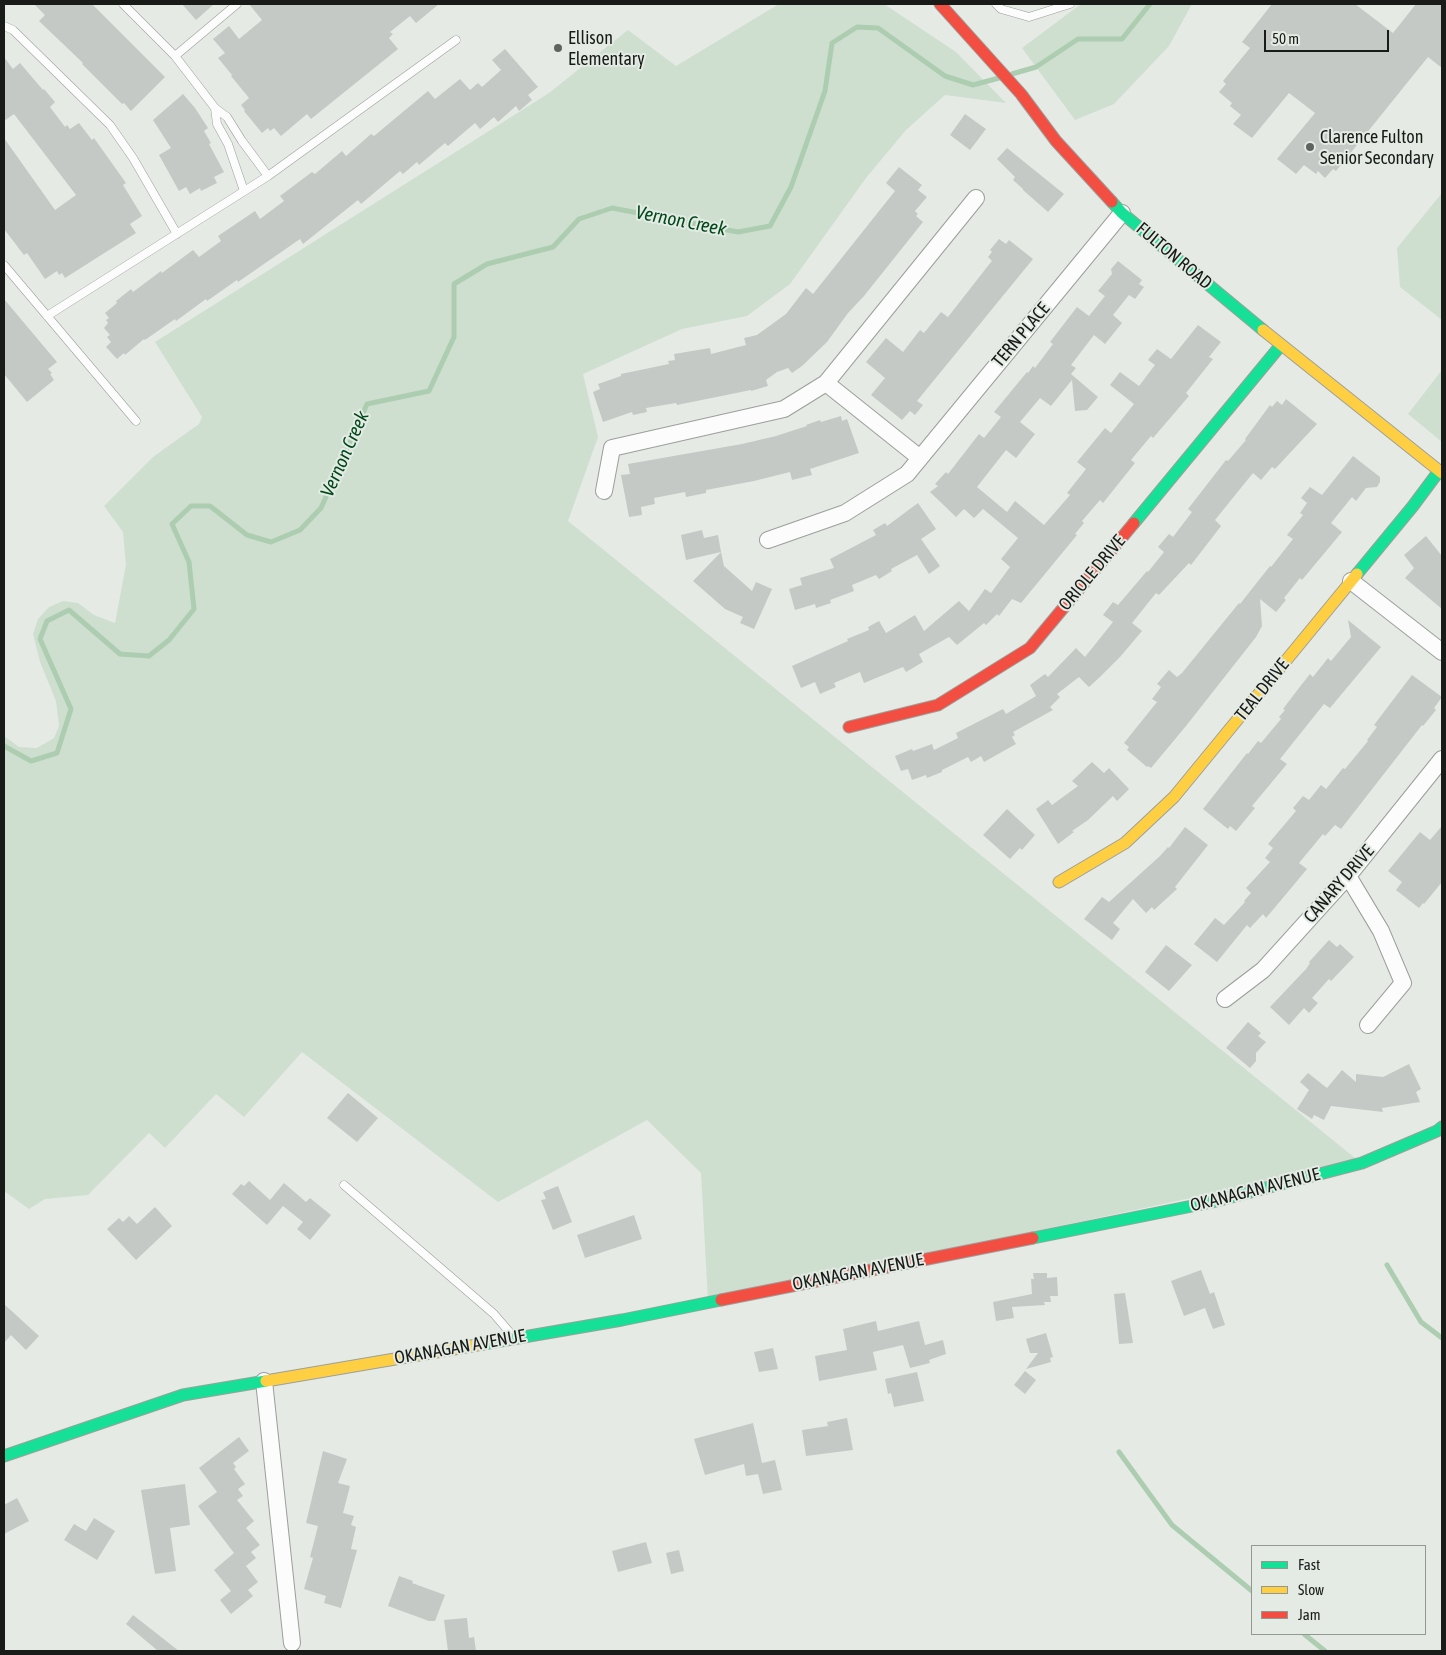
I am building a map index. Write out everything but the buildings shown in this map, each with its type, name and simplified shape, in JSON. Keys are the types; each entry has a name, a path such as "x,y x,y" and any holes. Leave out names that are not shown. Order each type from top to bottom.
{"street":[{"name":"FULTON ROAD","path":"940,4 1021,94 1056,141 1122,213 1281,345 1441,472"},
{"path":"604,491 612,448 784,409 826,383 976,198"},
{"name":"TERN PLACE","path":"768,540 845,513 907,474 1122,213"},
{"name":"ORIOLE DRIVE","path":"849,727 938,705 1030,648 1281,345"},
{"path":"826,383 920,458"},
{"name":"TEAL DRIVE","path":"1059,882 1125,843 1174,797 1441,472"},
{"path":"1351,582 1442,652"},
{"name":"CANARY DRIVE","path":"1225,999 1263,970 1348,876 1442,759"},
{"path":"1348,876 1381,931 1403,983 1368,1025"},
{"name":"OKANAGAN AVENUE","path":"4,1456 183,1395 631,1318 1212,1202 1362,1163 1437,1131 1442,1126"},
{"path":"264,1381 292,1643"}],"lane":[{"path":"123,4 176,56 215,108 227,117 268,176"},
{"path":"176,56 238,4"},
{"path":"996,4 1001,9 1029,17 1070,4"},
{"path":"4,26 13,30 110,124 133,158 177,234"},
{"path":"47,316 268,176 456,40"},
{"path":"215,108 218,124 228,144 244,191"},
{"path":"4,266 136,421"},
{"path":"344,1185 494,1314 515,1338"}],"green space":[{"path":"779,4 884,4 956,52 1006,103 945,95 906,130 866,178 790,284 747,316 682,329 583,374 598,437 568,521 1360,1162 708,1301 701,1173 647,1120 498,1202 302,1052 244,1117 216,1094 165,1148 149,1133 88,1195 45,1199 29,1209 4,1191 4,736 19,747 37,748 54,738 59,726 56,701 40,662 33,634 38,619 49,607 63,601 78,603 94,615 115,623 126,565 123,532 104,506 153,457 199,424 202,417 155,342 549,93 628,30 676,66"},
{"path":"1081,4 1192,4 1169,46 1114,104 1075,120 1022,48"},
{"path":"1442,193 1442,320 1400,287 1397,248"},
{"path":"1442,370 1442,442 1408,414"}],"waterway":[{"name":"Vernon Creek","path":"1012,74 1036,67 1078,39 1122,39 1150,4"},
{"name":"Vernon Creek","path":"4,746 31,761 57,753 71,709 40,639 47,621 69,610 120,654 149,656 169,640 194,609 189,562 172,524 191,506 210,506 247,535 271,542 300,530 321,508 367,404 429,391 454,337 454,284 487,264 553,247 579,219 612,208 738,232 770,226 791,187 825,91 832,43 857,27 878,28 945,76 973,85 999,78"},
{"path":"1387,1265 1421,1322 1442,1338"},
{"path":"1119,1452 1172,1525 1251,1590"},
{"path":"1305,1635 1325,1651"}],"traffic: fast":[{"path":"1112,202 1122,213 1263,330"},
{"path":"1134,523 1281,345"},
{"path":"1357,574 1439,471"},
{"path":"1033,1238 1212,1202 1362,1163 1437,1131 1442,1127"},
{"path":"483,1344 622,1320 721,1300"},
{"path":"4,1456 183,1395 266,1381"}],"traffic: slow":[{"path":"1263,330 1442,473"},
{"path":"1059,882 1125,843 1174,797 1357,574"},
{"path":"266,1381 483,1344"}],"traffic: jam":[{"path":"940,4 1021,94 1056,141 1112,202"},
{"path":"849,727 938,705 1030,648 1134,523"},
{"path":"721,1300 1033,1238"}],"place":[{"name":"Ellison Elementary","path":"558,48"},
{"name":"Clarence Fulton Senior Secondary","path":"1310,147"}]}
